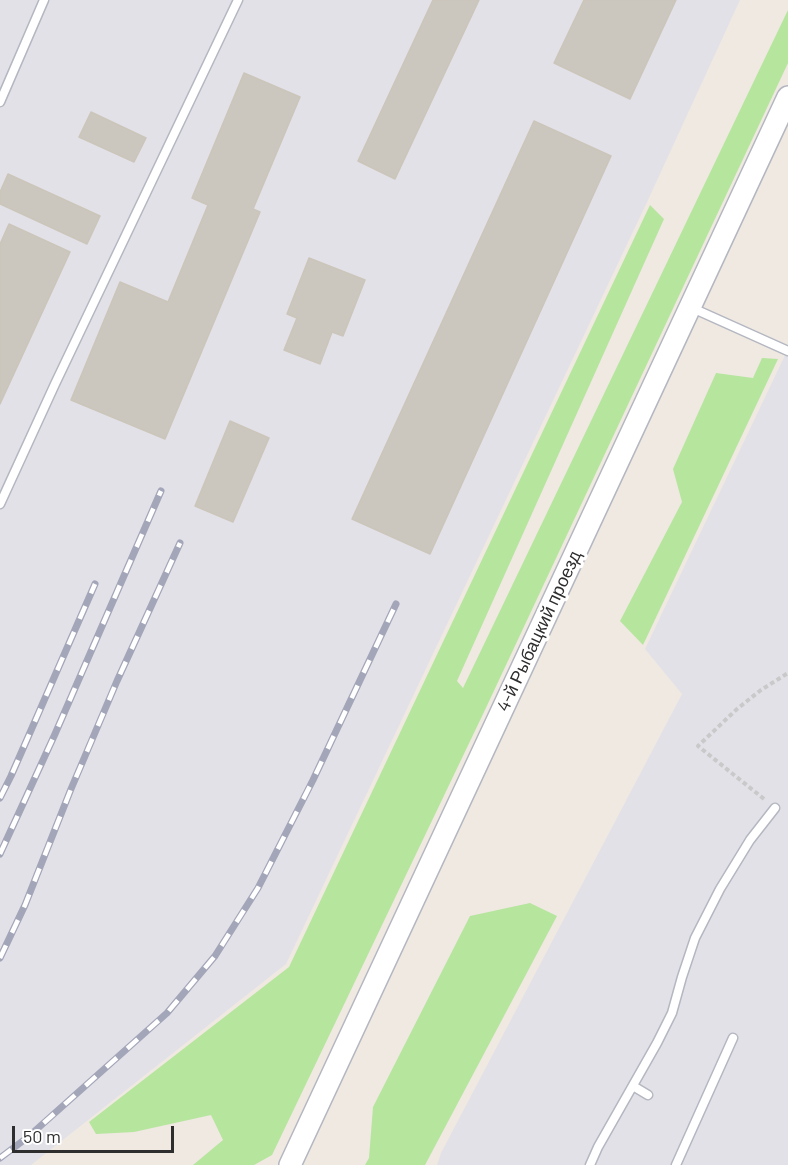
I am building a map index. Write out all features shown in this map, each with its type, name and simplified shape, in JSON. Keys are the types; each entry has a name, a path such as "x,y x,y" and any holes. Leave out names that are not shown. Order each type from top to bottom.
{"street":[{"name":"4-й Рыбацкий проезд","path":"290,1165 788,97"}],"lane":[{"path":"0,102 44,0"},
{"path":"0,504 238,0"},
{"path":"690,307 788,351"},
{"path":"590,1165 672,1013 695,938 720,889 750,840 775,808"},
{"path":"676,1165 733,1038"},
{"path":"633,1086 648,1095"}],"path":[{"path":"775,808 698,746 761,690 788,673"}],"shaded area":[{"path":"0,0 740,0 648,200 286,964 31,1165 0,1165"},
{"path":"788,349 788,1165 437,1165 441,1153 682,694 645,649"}],"green space":[{"path":"788,10 788,63 484,712 272,1155 254,1165 193,1165 223,1140 211,1115 134,1132 96,1134 89,1122 289,967 650,205 664,219 457,681 463,688"},
{"path":"762,358 778,359 643,645 620,621 682,502 673,469 716,373 753,378"},
{"path":"530,903 557,916 425,1165 365,1165 369,1158 373,1107 470,916"}],"building":[{"path":"433,0 479,0 395,179 358,161"},
{"path":"584,0 676,0 630,99 554,63"},
{"path":"244,73 300,97 253,209 260,212 165,439 71,400 120,282 168,302 208,205 192,198"},
{"path":"91,112 146,138 134,162 79,137"},
{"path":"534,121 611,156 430,554 352,519"},
{"path":"8,174 100,216 87,244 0,204 0,192"},
{"path":"9,224 70,252 0,404 0,244"},
{"path":"309,258 365,280 343,336 332,332 320,364 284,350 297,318 287,314"},
{"path":"230,421 269,438 233,522 195,506"}],"railway":[{"path":"0,854 161,491"},
{"path":"0,958 25,905 117,681 180,543"},
{"path":"0,798 95,584"},
{"path":"0,1158 28,1137 167,1013 215,956 258,888 313,780 396,604"}]}
